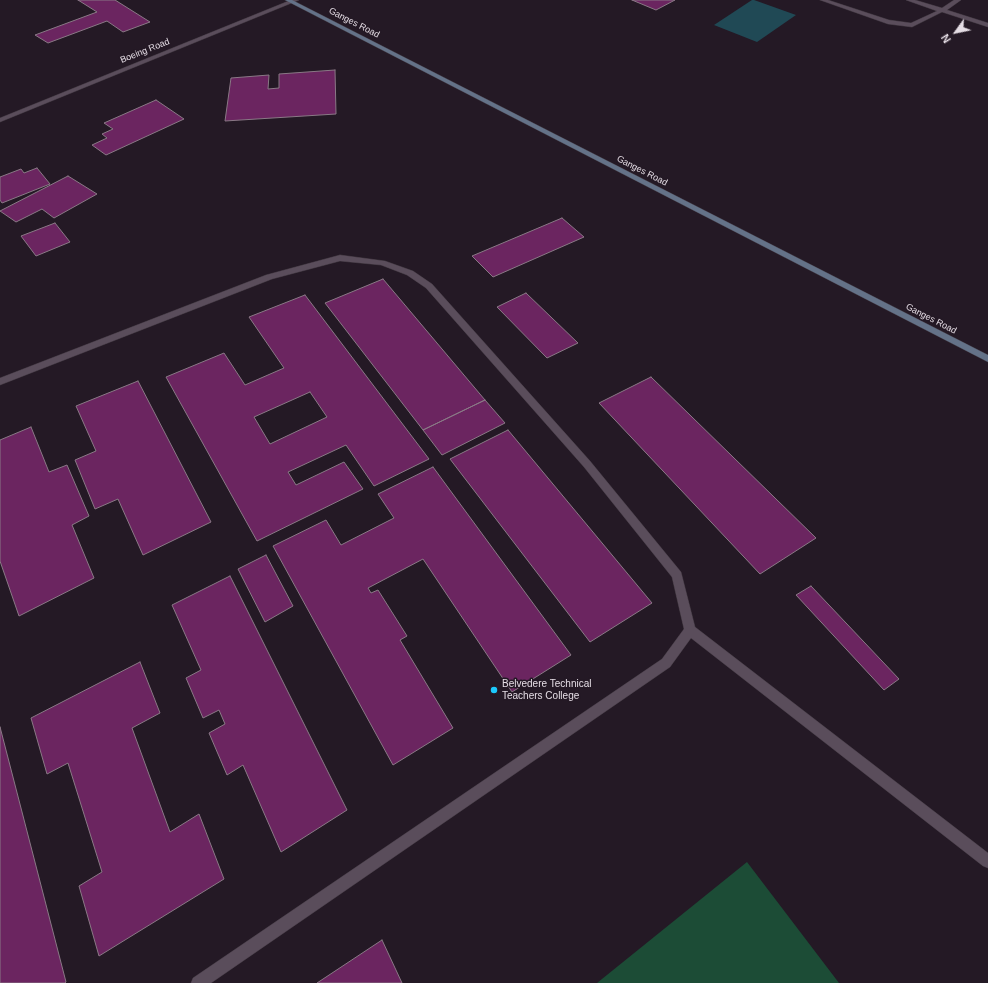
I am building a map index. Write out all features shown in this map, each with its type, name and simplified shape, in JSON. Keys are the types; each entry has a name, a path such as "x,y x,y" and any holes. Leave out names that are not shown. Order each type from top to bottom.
{"street":[{"path":"823,0 901,25 912,25 943,10 958,0"},
{"path":"909,0 988,25"},
{"name":"Boeing Road","path":"0,120 292,1"},
{"name":"Ganges Road","path":"292,1 988,359"},
{"path":"0,382 269,277 340,258 382,263 410,273 430,286 587,464 677,575 690,630 988,861"},
{"path":"198,983 666,663 690,630"}],"green space":[{"path":"747,862 839,983 597,983"}],"water":[{"path":"752,0 796,15 757,42 714,25"}],"building":[{"path":"78,0 115,0 150,22 123,32 107,21 48,43 35,35 97,12"},
{"path":"632,0 675,0 656,10"},
{"path":"335,70 336,114 225,121 231,78 269,75 268,89 279,88 279,74"},
{"path":"156,100 184,119 106,155 92,145 107,138 102,134 113,129 104,123"},
{"path":"37,168 50,184 2,203 0,200 0,177 21,169 24,173"},
{"path":"68,176 97,194 54,218 42,209 16,222 0,211"},
{"path":"562,218 584,237 493,277 472,256"},
{"path":"55,223 70,242 36,256 21,236"},
{"path":"383,279 485,400 423,430 325,303"},
{"path":"526,293 578,343 547,358 497,307"},
{"path":"305,295 429,459 374,486 346,445 288,472 296,485 344,462 363,489 257,541 166,377 224,353 245,385 284,368 249,317","holes":["310,392 327,417 270,444 254,417"]},
{"path":"651,377 816,538 760,574 599,403"},
{"path":"138,381 211,522 143,555 118,499 95,509 75,460 96,451 76,406"},
{"path":"485,400 505,423 442,455 423,430"},
{"path":"31,427 49,472 67,465 89,516 72,525 94,578 19,616 0,561 0,440"},
{"path":"508,430 652,603 590,642 450,459"},
{"path":"433,467 571,655 512,692 423,559 368,588 371,593 378,590 407,636 400,640 453,728 393,765 273,546 326,520 341,545 394,518 378,494"},
{"path":"266,555 293,606 265,622 238,569"},
{"path":"230,576 347,810 281,852 243,765 227,775 209,733 225,724 219,710 203,718 186,678 201,670 172,605"},
{"path":"811,586 899,679 884,690 796,595"},
{"path":"140,662 160,713 132,728 170,832 199,814 224,879 99,956 79,886 102,872 68,763 47,774 31,718"},
{"path":"0,727 66,982 65,983 0,983"},
{"path":"382,940 402,983 317,983"}],"place":[{"name":"Belvedere Technical Teachers College","path":"494,690"}]}
